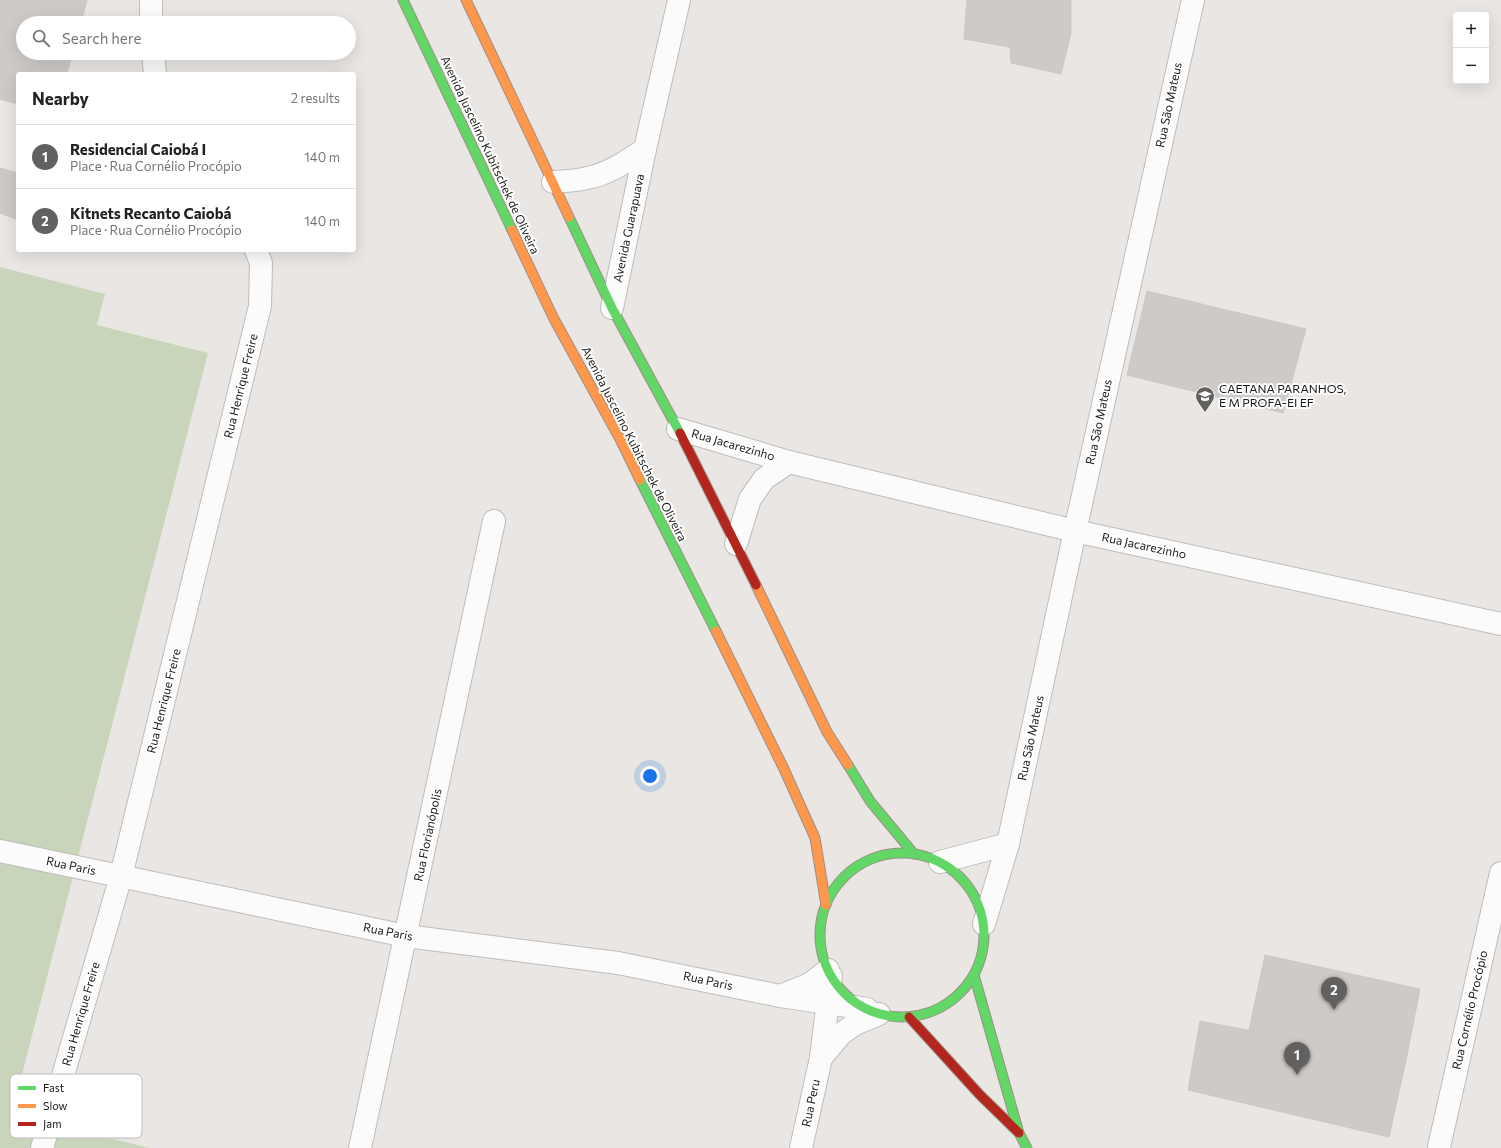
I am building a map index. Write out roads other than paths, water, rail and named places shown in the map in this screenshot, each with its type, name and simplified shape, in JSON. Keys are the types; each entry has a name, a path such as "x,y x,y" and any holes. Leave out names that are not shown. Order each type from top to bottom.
{"main road":[{"name":"Avenida Juscelino Kubitschek de Oliveira","path":"403,0 554,319 620,439 784,769 815,838 826,905"},
{"path":"466,0 612,308 678,429 736,544 827,732 870,800 914,854"},
{"path":"887,854 914,854 940,862 961,878 976,899 984,924 983,951 974,975 958,996 935,1010 909,1017 894,1017 873,1011 847,995 829,973 821,949 820,927 826,905 840,881 861,864 887,854"},
{"path":"974,975 1019,1133 1027,1148"},
{"path":"909,1017 980,1095 1019,1133"}],"street":[{"path":"150,16 151,0"},
{"name":"Avenida Guarapuava","path":"612,308 645,148 679,0"},
{"name":"Rua São Mateus","path":"984,924 1008,844 1075,531 1193,0"},
{"path":"154,60 155,72"},
{"name":"Avenida Guarapuava","path":"553,182 587,178 602,174 616,168 645,148"},
{"name":"Rua Henrique Freire","path":"63,1074 121,876 260,306 261,263 257,252"},
{"name":"Rua Jacarezinho","path":"678,429 789,462 1075,531 1501,624"},
{"name":"Rua Jacarezinho","path":"736,544 750,499 764,479 789,462"},
{"name":"Rua Florianópolis","path":"360,1148 494,521"},
{"path":"940,862 1008,844"},
{"name":"Rua Paris","path":"0,851 406,936 618,963 780,996 828,1002 873,1011"},
{"name":"Rua Cornélio Procópio","path":"1439,1147 1501,873"},
{"path":"780,996 810,984 829,973"},
{"name":"Rua Peru","path":"801,1148 821,1058 828,1002 829,973"},
{"name":"Rua Peru","path":"821,1058 841,1034 873,1011"},
{"name":"Rua Henrique Freire","path":"42,1148 45,1138"}],"place":[{"name":"CAETANA PARANHOS, E M PROFA-EI EF","path":"1205,413"},
{"name":"Kitnets Recanto Caiobá","path":"1334,1010"},
{"name":"Residencial Caiobá I","path":"1297,1075"}]}
